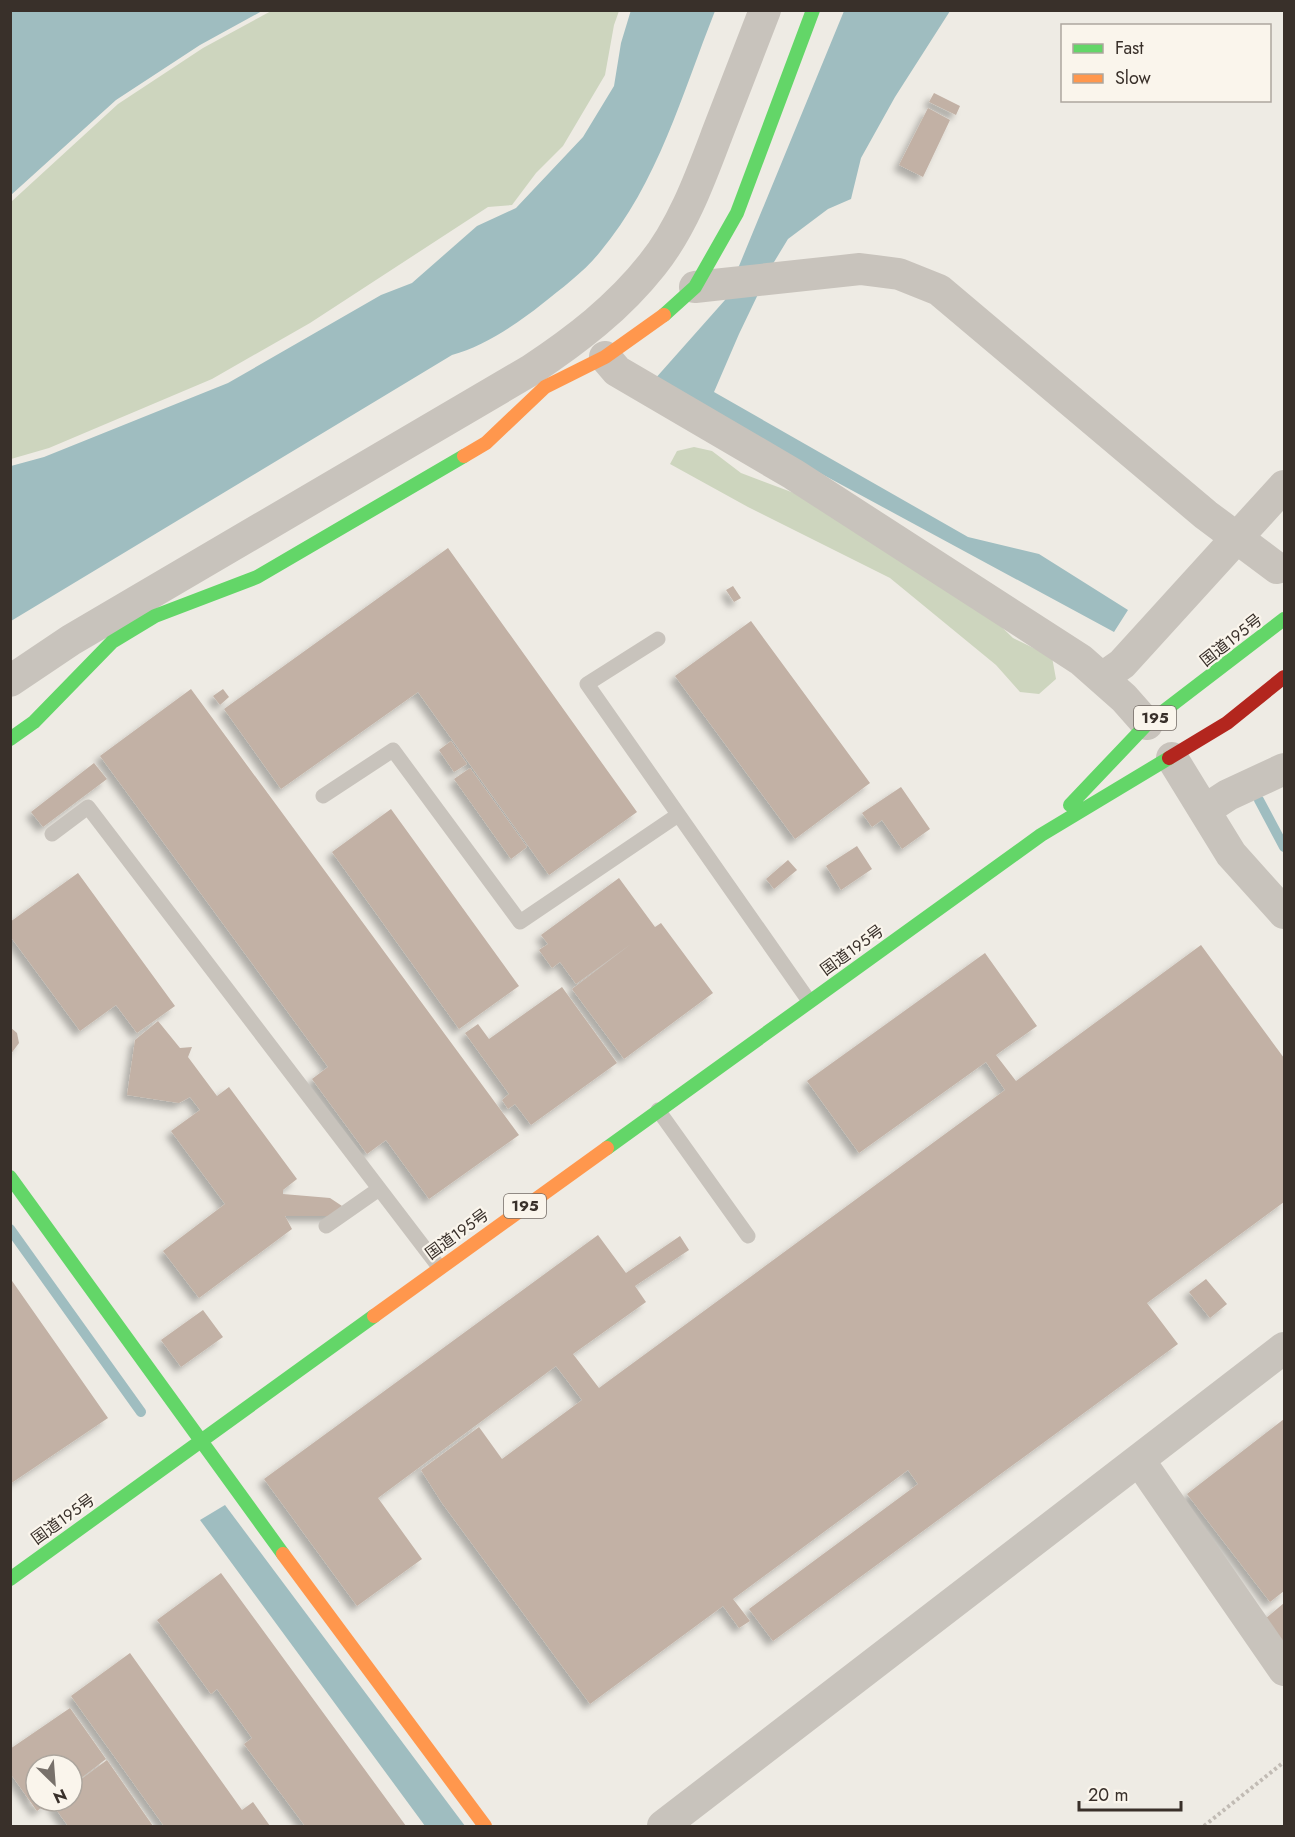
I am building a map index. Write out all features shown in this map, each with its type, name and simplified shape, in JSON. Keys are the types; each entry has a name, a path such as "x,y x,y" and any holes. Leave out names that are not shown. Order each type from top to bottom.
{"main road":[{"path":"554,368 605,357 706,286 737,213 758,151 813,10"},
{"path":"10,739 34,722 112,642 135,614"},
{"name":"国道195号","path":"1041,835 1147,724 1284,619"},
{"name":"国道195号","path":"10,1579 439,1267 1041,835 1227,723 1284,677"},
{"path":"10,1177 485,1827"}],"street":[{"path":"10,681 71,640 135,614 554,368 572,343 612,308 653,264 697,185 765,10"},
{"path":"706,286 860,269 898,274 939,290 1237,540 1277,568"},
{"path":"605,357 617,371 793,474 1081,660 1147,724"},
{"path":"1102,678 1122,664 1209,565 1237,540 1284,486"},
{"path":"1172,758 1231,854 1284,913"},
{"path":"1205,810 1228,795 1284,769"},
{"path":"663,1827 1284,1348"},
{"path":"1138,1460 1284,1670"}],"lane":[{"path":"658,639 587,684 809,1001"},
{"path":"323,796 393,750 520,922 678,815"},
{"path":"52,834 88,807 439,1267"},
{"path":"658,1110 748,1236"},
{"path":"326,1226 379,1189"}],"path":[{"path":"1204,1827 1284,1762"}],"green space":[{"path":"273,10 619,11 614,25 605,75 563,146 536,173 512,205 488,207 310,323 212,379 49,448 11,459 11,202 118,104 203,48"},
{"path":"694,447 712,451 741,473 794,493 985,611 1013,638 1052,657 1056,679 1039,694 1020,692 996,665 890,578 748,507 670,464 677,451"}],"water":[{"path":"11,10 262,11 200,45 116,100 11,195"},
{"path":"631,10 715,11 667,137 638,197 620,225 587,266 565,286 511,327 476,346 452,355 11,621 11,466 44,457 228,383 381,295 412,283 477,226 516,208 583,137 614,86 621,43"},
{"path":"844,11 950,11 895,97 861,158 851,199 828,209 788,239 771,267 714,392 968,537 1039,554 1128,610 1114,632 742,431 654,380 725,300"},
{"path":"225,1505 465,1826 425,1826 200,1520"}],"building":[{"path":"934,93 960,106 956,115 929,102"},
{"path":"928,108 950,120 923,177 899,165"},
{"path":"448,548 637,812 549,875 418,692 281,789 224,709"},
{"path":"733,586 741,598 734,602 726,590"},
{"path":"751,621 870,783 795,839 675,676"},
{"path":"191,689 519,1135 429,1199 386,1140 367,1154 312,1079 328,1067 100,756"},
{"path":"223,689 229,697 220,705 213,696"},
{"path":"451,741 467,764 454,772 439,750"},
{"path":"94,763 107,779 43,827 31,812"},
{"path":"470,768 527,847 511,859 454,779"},
{"path":"901,787 930,829 902,849 882,820 872,827 862,813"},
{"path":"391,809 519,986 459,1029 332,852"},
{"path":"857,846 872,869 841,890 826,866"},
{"path":"788,860 797,870 774,889 766,879"},
{"path":"78,873 175,1006 137,1033 116,1005 80,1031 10,936 10,922"},
{"path":"619,878 655,927 661,923 713,993 624,1059 572,989 631,944 576,984 560,962 552,968 539,950 548,944 541,935"},
{"path":"1201,945 1284,1058 1284,1202 1147,1303 1178,1344 773,1641 749,1609 918,1484 908,1470 733,1599 750,1621 739,1628 723,1606 590,1704 442,1503 421,1470 479,1427 502,1459 582,1400 556,1366 378,1498 422,1559 357,1606 264,1479 598,1235 626,1273 680,1236 689,1250 635,1286 646,1302 573,1354 599,1388 1005,1090 986,1062 859,1153 807,1081 985,953 1037,1026 996,1055 1016,1081"},
{"path":"562,987 617,1063 531,1125 515,1104 508,1109 502,1100 509,1094 465,1033 478,1024 489,1039"},
{"path":"158,1021 180,1048 192,1047 188,1057 217,1096 229,1087 297,1179 283,1190 283,1194 330,1198 342,1206 332,1216 285,1216 292,1229 199,1298 163,1251 225,1204 171,1131 200,1110 190,1097 179,1103 127,1095 135,1040"},
{"path":"10,1027 17,1033 19,1043 10,1055"},
{"path":"10,1278 108,1418 10,1484"},
{"path":"1206,1279 1227,1304 1210,1318 1189,1292"},
{"path":"203,1310 223,1337 181,1367 161,1340"},
{"path":"1284,1419 1284,1591 1270,1602 1187,1494"},
{"path":"221,1573 406,1826 305,1826 244,1744 252,1738 217,1689 211,1694 157,1620"},
{"path":"1284,1603 1284,1644 1265,1619"},
{"path":"130,1653 242,1810 253,1802 270,1826 164,1826 71,1696"},
{"path":"70,1708 106,1759 84,1776 84,1753 24,1753 24,1793 10,1773 10,1749"},
{"path":"107,1760 153,1826 68,1826 59,1813 84,1813 84,1777"}],"waterway":[{"path":"1259,800 1284,847"},
{"path":"10,1229 141,1412"}],"traffic: fast":[{"path":"664,315 695,287 737,213 813,10"},
{"path":"10,739 34,722 112,642 155,616 257,577 464,456"},
{"path":"1070,805 1147,724 1284,619"},
{"path":"607,1148 1041,835 1169,758"},
{"path":"10,1177 283,1554"},
{"path":"10,1579 374,1316"}],"traffic: slow":[{"path":"464,456 486,443 545,387 605,357 664,315"},
{"path":"374,1316 607,1148"},
{"path":"283,1554 485,1826"}],"traffic: jam":[{"path":"1169,758 1227,723 1284,677"}]}
